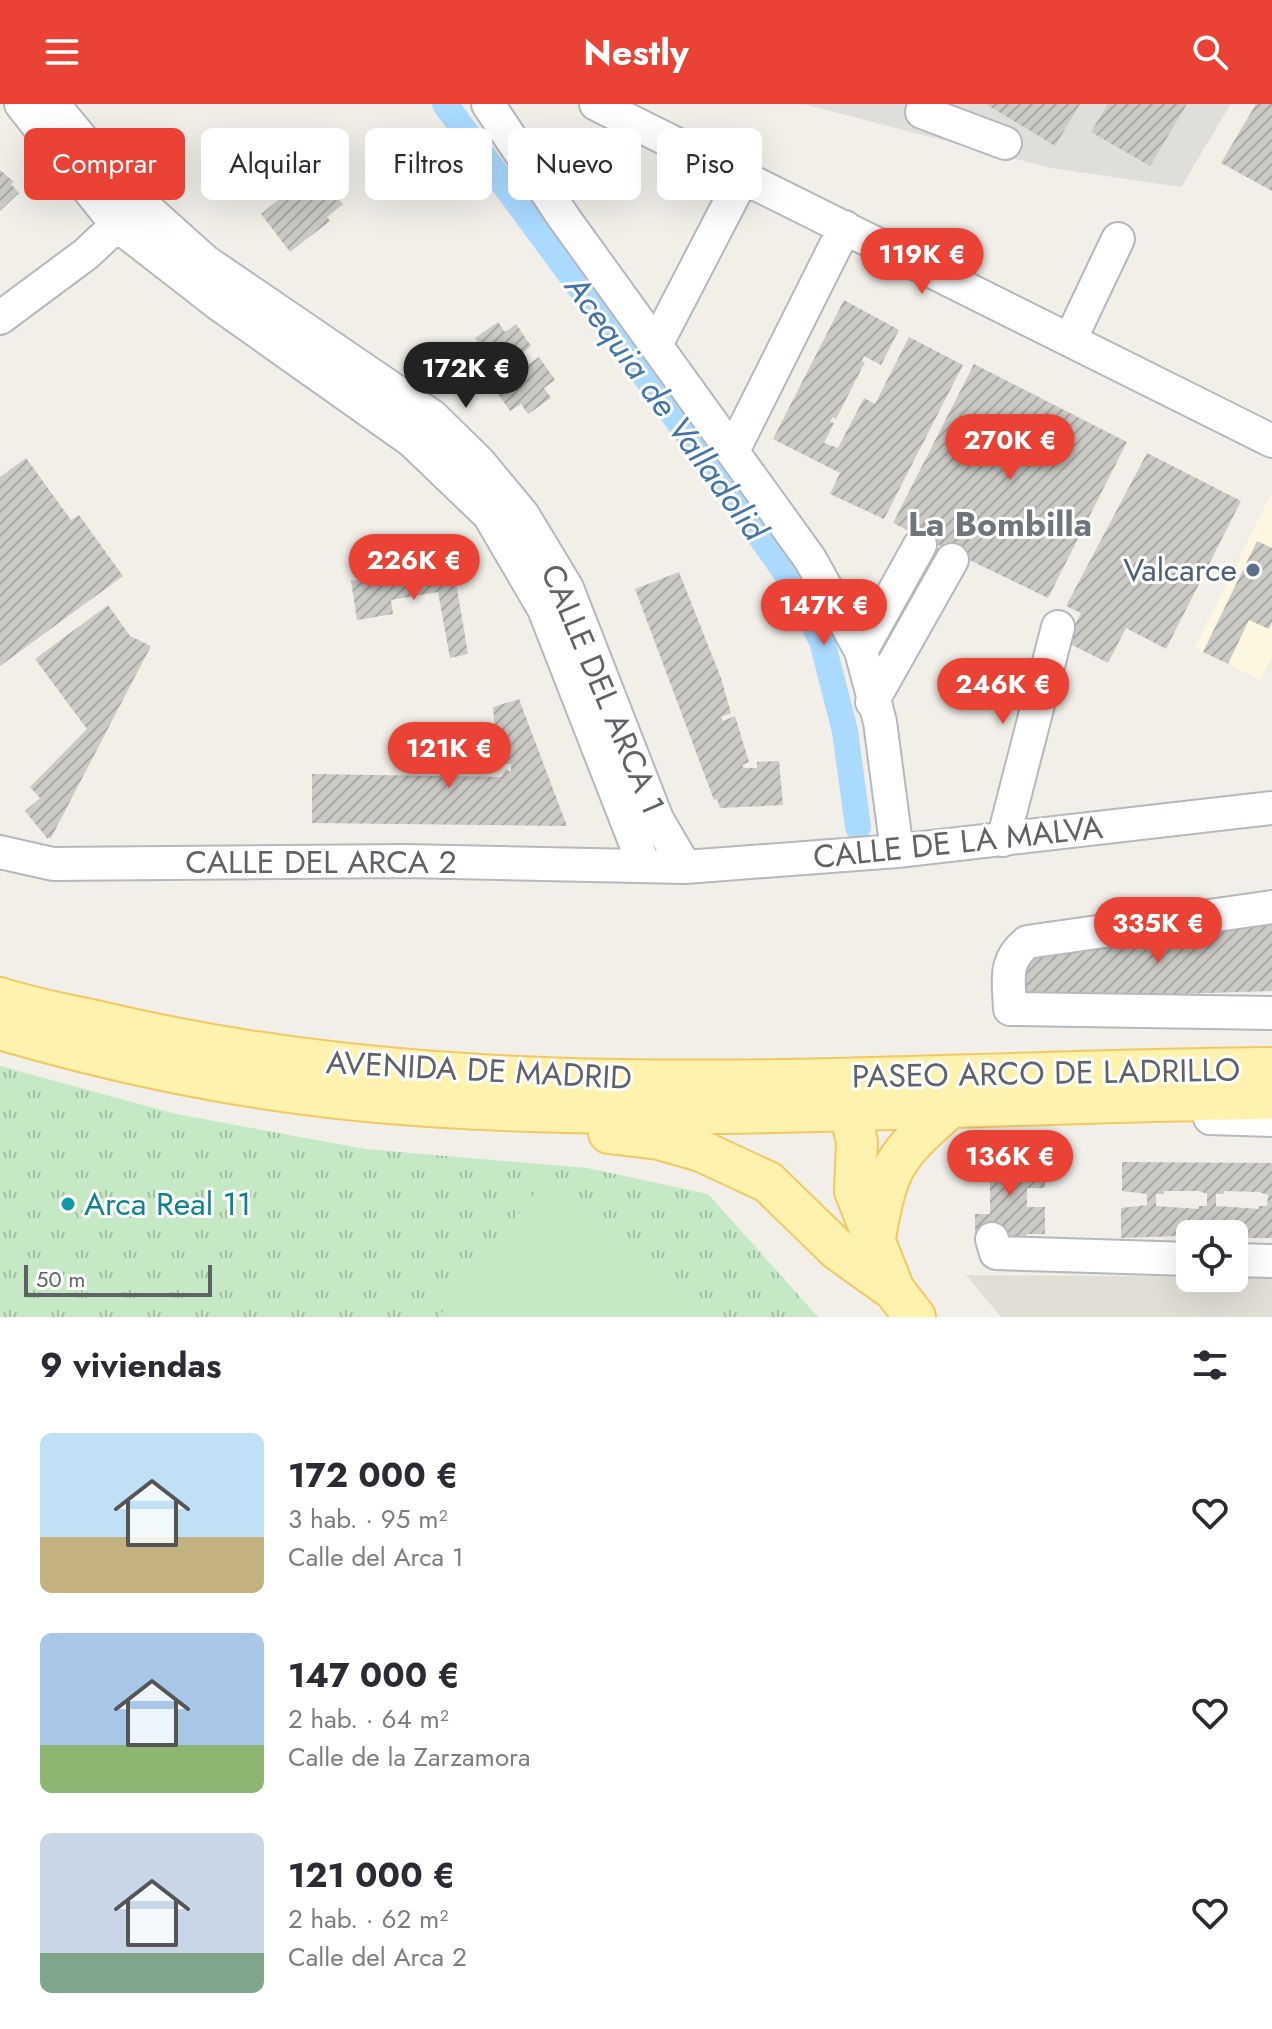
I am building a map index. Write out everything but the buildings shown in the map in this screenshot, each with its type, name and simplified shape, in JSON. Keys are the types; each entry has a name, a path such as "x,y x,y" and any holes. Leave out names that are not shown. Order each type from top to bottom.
{"main road":[{"name":"AVENIDA DE MADRID","path":"0,998 187,1042 376,1070 559,1079 820,1078"},
{"name":"AVENIDA DE MADRID","path":"0,1029 84,1053 215,1080 376,1102 477,1109 850,1111"},
{"name":"PASEO ARCO DE LADRILLO","path":"820,1078 1272,1068"},
{"path":"820,1078 850,1111 857,1142 855,1191 904,1304"},
{"name":"AVENIDA DE MADRID","path":"215,1080 314,1113 451,1127 607,1133 659,1139 701,1151 768,1182 838,1250 904,1304"},
{"name":"PASEO ARCO DE LADRILLO","path":"850,1111 1122,1100 1272,1099"},
{"path":"875,1237 885,1185 903,1149 948,1109"}],"street":[{"name":"CALLE DEL ARCA 1","path":"21,104 117,225 220,305 412,441 489,515 544,609 644,865"},
{"name":"CALLE DEL ARCA 1","path":"53,104 118,183 205,261 432,416 479,462 523,515 567,588 657,819 685,867"},
{"path":"488,104 564,218 734,449 810,559 861,651 872,702 880,722 897,851"},
{"path":"596,104 657,134"},
{"path":"916,107 1005,143"},
{"path":"762,186 1272,441"},
{"path":"657,343 731,200"},
{"path":"0,318 86,254 117,225"},
{"path":"734,449 845,227"},
{"path":"1071,338 1118,239"},
{"path":"861,651 920,545"},
{"path":"872,702 952,560"},
{"path":"1003,840 1058,627"},
{"name":"CALLE DE LA MALVA","path":"644,865 685,867 897,851 1272,808"},
{"name":"CALLE DEL ARCA 2","path":"0,852 53,864 406,861 644,865"},
{"path":"1272,907 1027,942 1012,954 1008,973 1010,1009 1272,1013"},
{"name":"PASEO ARCO DE LADRILLO","path":"1035,1105 1135,1117 1272,1120"},
{"path":"992,1239 996,1253 1176,1259"},
{"path":"1248,1260 1272,1261"}],"shaded area":[{"path":"803,104 1231,104 1181,187 1051,168"},
{"name":"Valcarce","path":"1272,492 1272,657 1259,680 1195,648"},
{"path":"966,1275 1176,1276 1176,1292 1248,1292 1248,1277 1272,1277 1272,1317 1001,1317"}],"green space":[{"path":"0,1066 176,1114 365,1149 587,1168 708,1194 818,1317 0,1317"},
{"path":"546,1179 713,1311 709,1317 438,1317"},
{"path":"750,1300 771,1317 736,1317"}],"waterway":[{"name":"Acequia de Valladolid","path":"445,104 715,471 786,573 822,641 845,731 858,827"}],"place":[{"name":"Valcarce","path":"1253,570"},
{"name":"Arca Real 11","path":"68,1204"}],"district":[{"name":"La Bombilla","path":"1000,524"}]}
